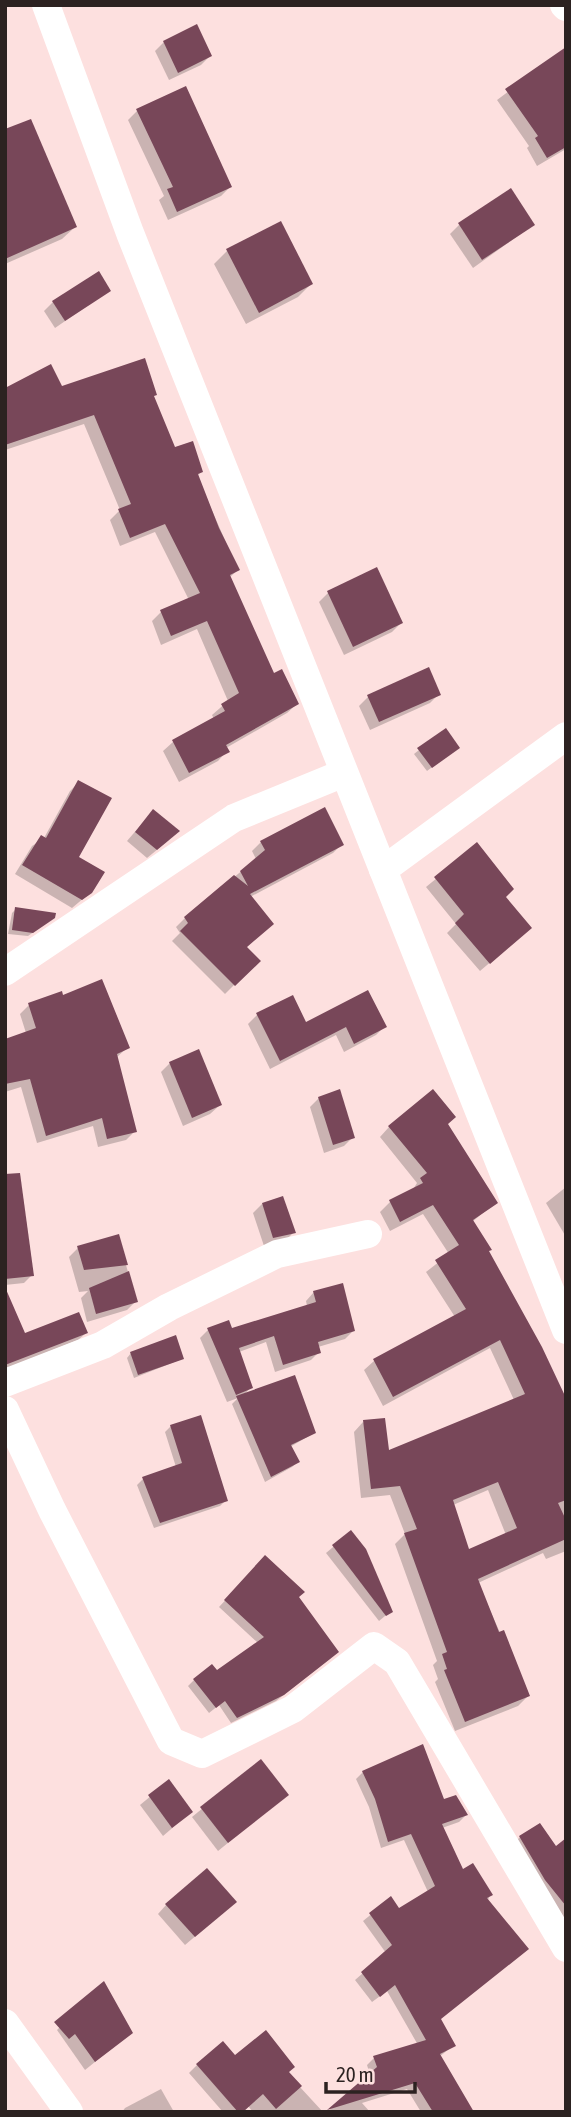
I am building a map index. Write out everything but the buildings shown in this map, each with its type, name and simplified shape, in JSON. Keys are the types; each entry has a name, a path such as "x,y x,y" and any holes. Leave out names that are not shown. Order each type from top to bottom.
{"street":[{"path":"46,5 130,233 566,1330"},
{"path":"383,870 566,736"},
{"path":"5,972 234,818 344,773"},
{"path":"5,1384 103,1345 169,1307 277,1254 368,1234"},
{"path":"5,1410 52,1510 171,1741 202,1754 293,1709 374,1646 397,1662 566,1948"},
{"path":"5,2023 69,2112"}]}
